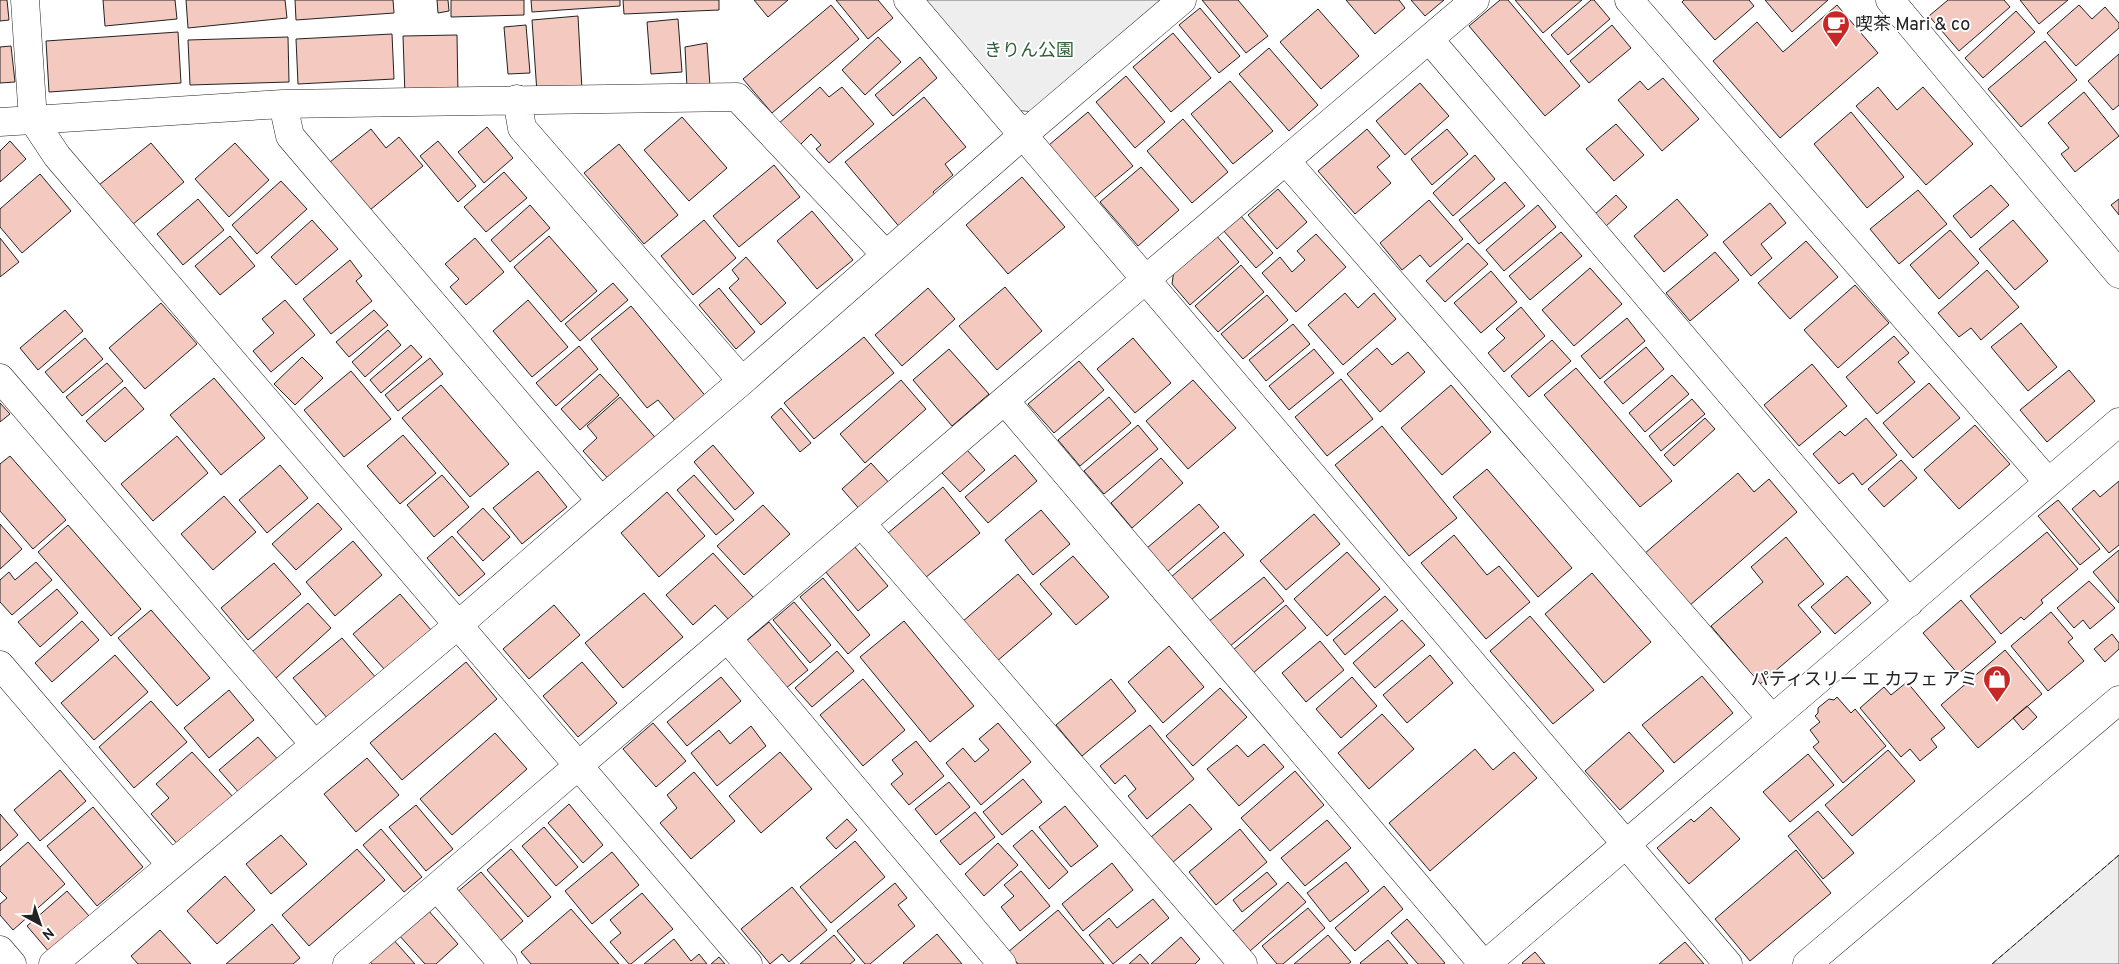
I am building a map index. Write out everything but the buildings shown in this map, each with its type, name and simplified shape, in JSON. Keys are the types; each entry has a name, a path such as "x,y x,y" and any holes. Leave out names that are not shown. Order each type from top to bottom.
{"street":[{"path":"24,0 33,120 57,156 748,964"},
{"path":"908,0 1728,964"},
{"path":"53,964 458,625 742,381 1022,135 1182,0"},
{"path":"347,964 1145,280 1475,0"},
{"path":"1629,0 2048,482"},
{"path":"1890,0 2119,274"},
{"path":"1428,40 1909,602"},
{"path":"0,122 283,104 737,97 886,255"},
{"path":"517,99 522,128 742,381"},
{"path":"283,104 290,136 601,501"},
{"path":"1286,161 1772,719"},
{"path":"0,378 314,744"},
{"path":"1005,401 1484,964 1626,845 2119,422"},
{"path":"862,524 1243,964"},
{"path":"728,639 1002,964"},
{"path":"0,664 171,865"},
{"path":"1807,964 2119,700"},
{"path":"437,887 503,964"},
{"path":"0,950 12,964"}],"green space":[{"name":"きりん公園","path":"922,0 1164,0 1033,112 1015,110"},
{"path":"2119,855 2119,964 1992,964"}],"fence":[{"path":"1992,964 2119,855"}],"place":[{"name":"喫茶 Mari & co","path":"1836,48"},
{"name":"パティスリー エ カフェ アミ","path":"1997,703"}]}
